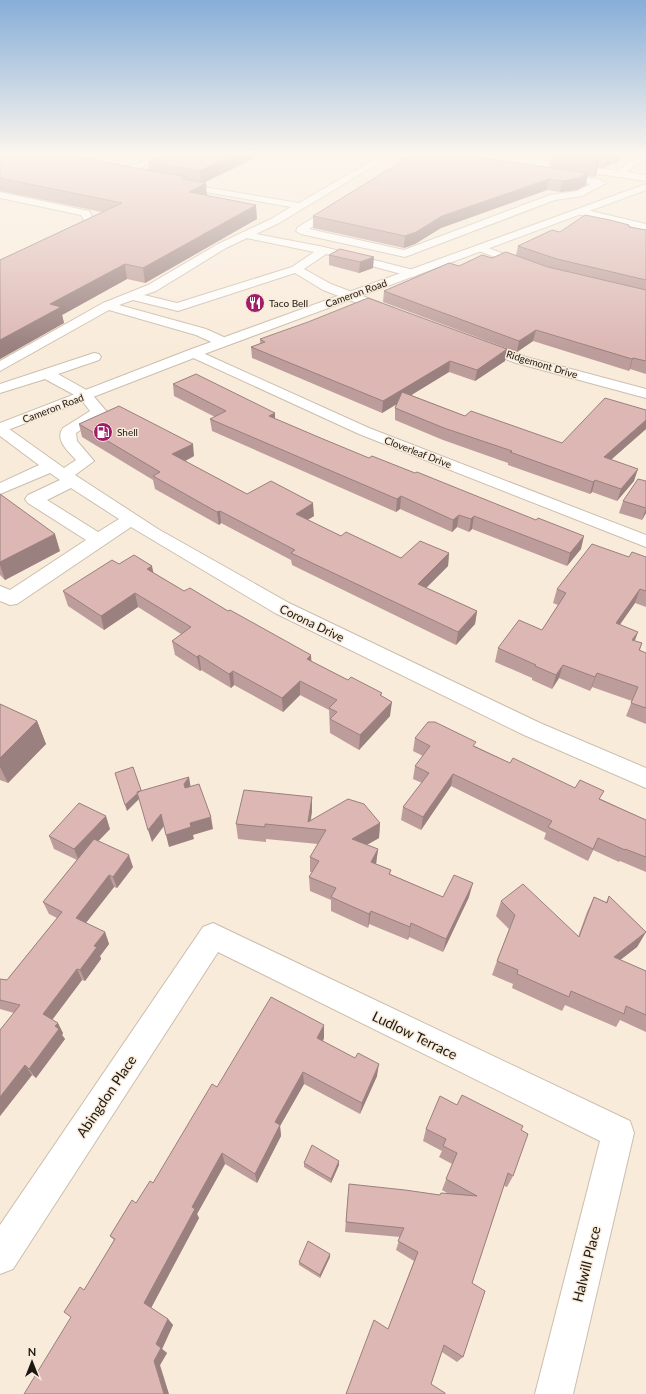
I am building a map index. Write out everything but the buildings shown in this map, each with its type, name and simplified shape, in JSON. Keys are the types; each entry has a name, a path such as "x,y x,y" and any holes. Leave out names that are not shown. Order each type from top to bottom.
{"street":[{"path":"61,243 79,234 88,227 89,220"},
{"path":"0,367 107,306 152,288 222,246 274,220"},
{"path":"316,220 302,229 302,231 405,254 436,264"},
{"path":"405,254 492,220"},
{"name":"Cameron Road","path":"0,429 223,342 559,220"},
{"path":"616,220 646,227"},
{"path":"246,235 324,250 413,273"},
{"path":"480,248 537,269"},
{"path":"131,296 178,307 296,269 324,250"},
{"path":"296,269 327,287 402,315"},
{"path":"266,279 287,283"},
{"path":"302,286 327,287"},
{"path":"107,306 201,332 223,342"},
{"path":"54,337 67,344"},
{"name":"Ridgemont Drive","path":"469,340 521,360 646,394"},
{"path":"0,389 94,357 81,350"},
{"name":"Cloverleaf Drive","path":"194,353 364,431 646,541"},
{"path":"45,373 84,395 99,412 68,431 69,442 86,461 62,474 34,499 98,540"},
{"name":"Corona Drive","path":"0,429 62,474 152,534 282,608 532,729 646,778"},
{"path":"0,489 62,474"},
{"path":"3,599 131,519"},
{"name":"Ludlow Terrace","path":"213,936 618,1133"},
{"name":"Abingdon Place","path":"0,1256 213,936"},
{"name":"Halwill Place","path":"554,1394 618,1133"}],"place":[{"name":"Taco Bell","path":"255,303"},
{"name":"Shell","path":"103,432"}]}
